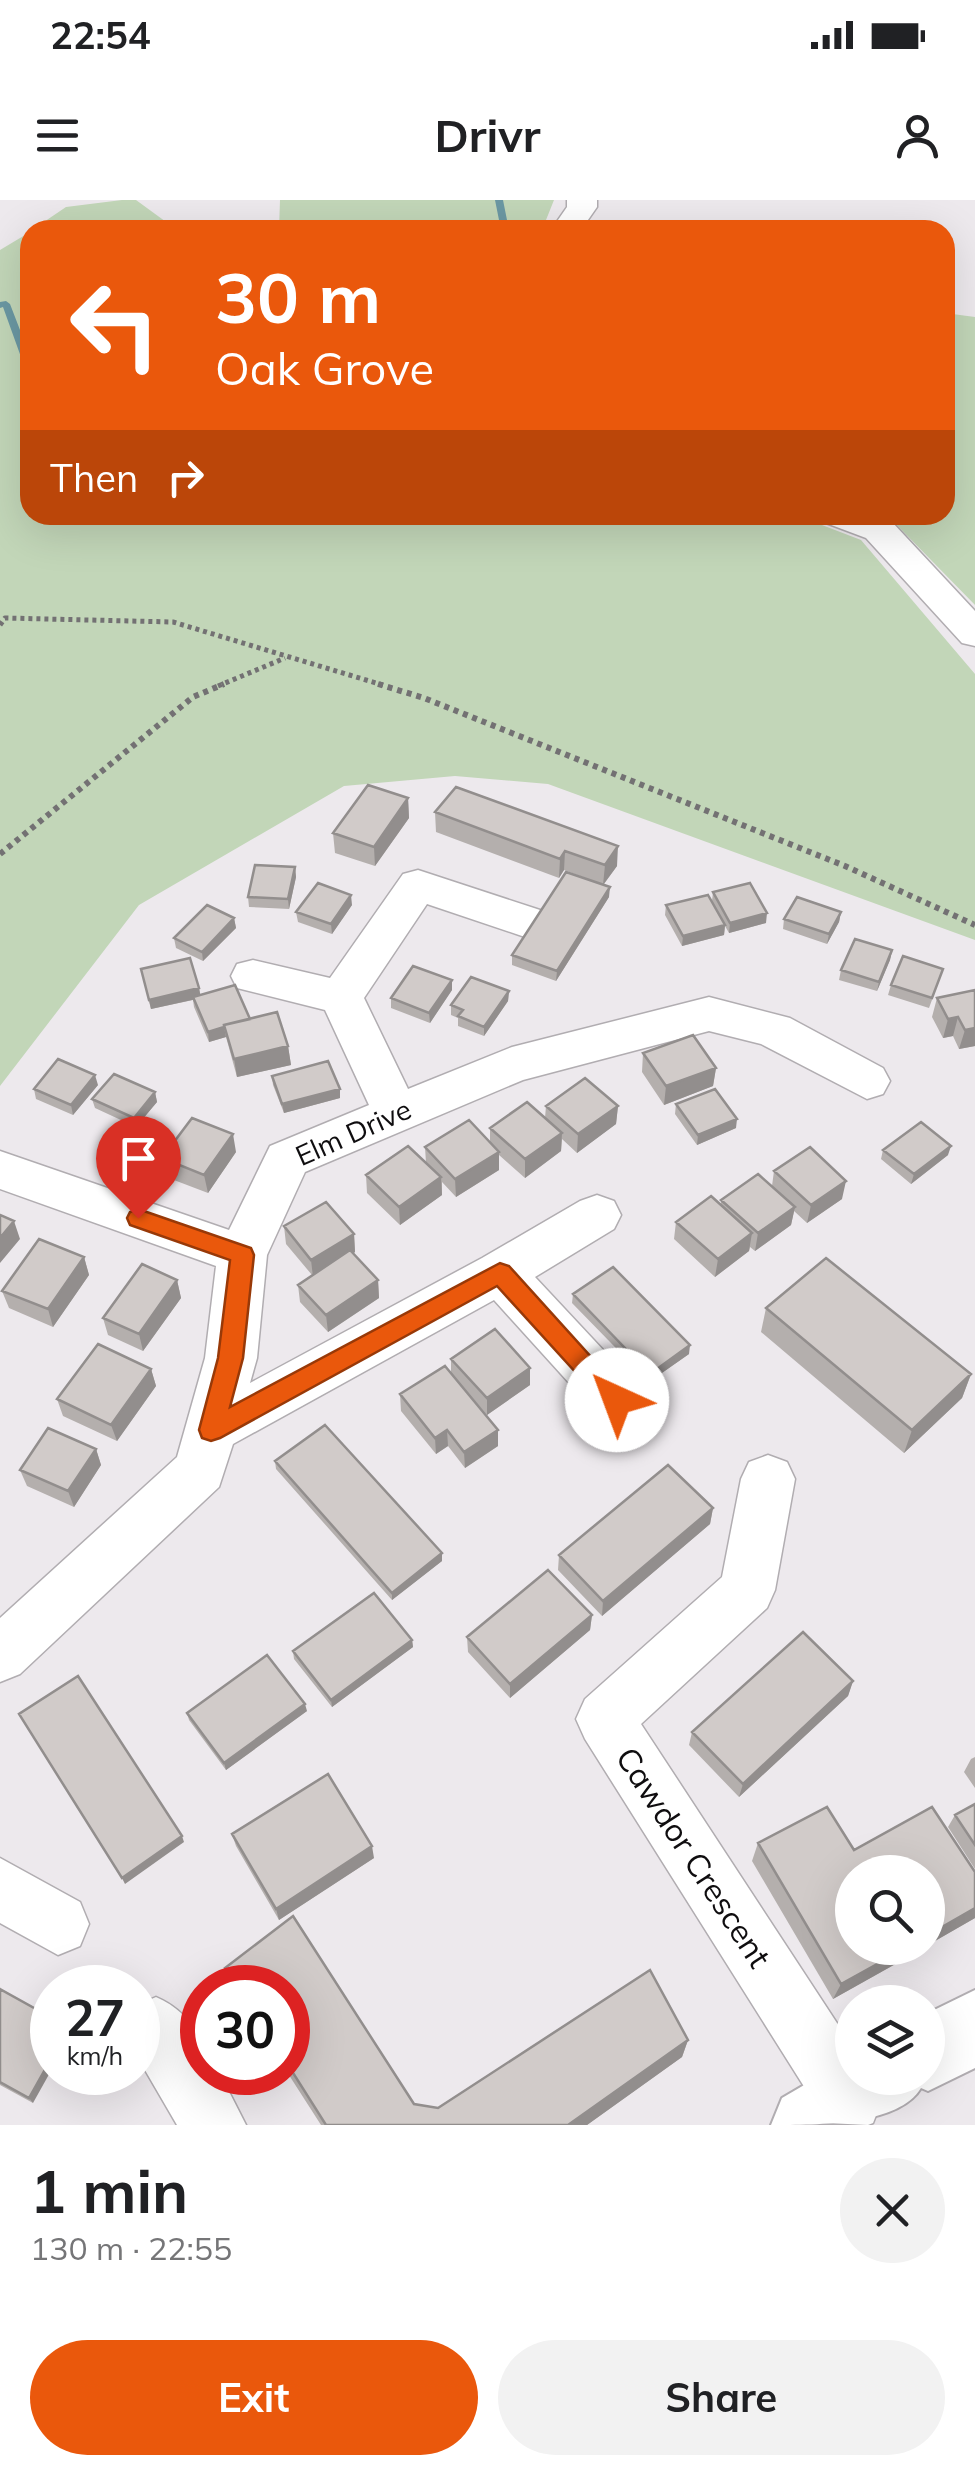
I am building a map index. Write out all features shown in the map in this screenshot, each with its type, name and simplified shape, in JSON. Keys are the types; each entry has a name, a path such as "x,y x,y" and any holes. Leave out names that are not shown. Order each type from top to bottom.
{"main road":[{"path":"945,2044 975,2026"}],"street":[{"path":"865,525 878,530 975,634"},
{"path":"342,997 418,885 525,921"},
{"path":"253,976 342,997"},
{"path":"342,997 396,1113"},
{"name":"Elm Drive","path":"0,1655 200,1470 230,1358 242,1255 287,1158 512,1066 709,1014 774,1030 867,1081"},
{"path":"0,1170 242,1255"},
{"path":"211,1430 500,1272 597,1214"},
{"path":"500,1272 617,1400"},
{"name":"Cawdor Crescent","path":"768,1479 748,1590 605,1719 849,2101"},
{"path":"0,1888 58,1924"},
{"path":"160,2036 214,2125"}],"path":[{"path":"0,625 5,618 173,622 424,698 845,866 975,925"},
{"path":"0,854 192,697 286,657"}],"green space":[{"path":"136,200 163,220 47,220 66,207"},
{"path":"280,200 554,200 546,220 279,220"},
{"path":"20,238 20,525 822,525 861,540 975,674 975,940 548,784 455,776 344,786 139,905 0,1086 0,250"},
{"path":"955,314 975,317 975,605 897,525 955,525"}],"building":[{"path":"368,785 408,798 374,847 333,833"},
{"path":"456,787 618,846 605,865 565,851 560,859 435,812"},
{"path":"255,865 295,867 288,899 248,897"},
{"path":"566,872 610,887 557,971 512,955"},
{"path":"318,883 351,895 331,924 296,912"},
{"path":"750,883 767,913 730,923 713,892"},
{"path":"708,895 725,925 683,936 666,905"},
{"path":"797,897 841,912 829,934 784,919"},
{"path":"207,905 234,918 202,952 174,938"},
{"path":"855,939 892,950 879,982 841,970"},
{"path":"903,956 943,969 932,998 891,985"},
{"path":"190,958 199,988 149,1000 141,969"},
{"path":"413,966 452,980 429,1013 391,998"},
{"path":"471,977 509,991 484,1027 458,1016 463,1010 451,1005"},
{"path":"235,985 250,1019 208,1032 193,997"},
{"path":"975,990 975,1028 965,1030 958,1017 948,1019 937,998"},
{"path":"277,1012 288,1046 234,1059 224,1025"},
{"path":"693,1035 716,1068 666,1086 643,1053"},
{"path":"58,1059 95,1075 71,1105 34,1089"},
{"path":"328,1061 340,1089 282,1104 272,1076"},
{"path":"114,1074 155,1092 134,1118 92,1099"},
{"path":"585,1078 618,1106 578,1134 546,1106"},
{"path":"715,1089 737,1119 698,1135 676,1104"},
{"path":"527,1102 562,1133 525,1159 490,1128"},
{"path":"192,1118 233,1134 204,1175 162,1158"},
{"path":"469,1120 499,1152 455,1179 425,1147"},
{"path":"921,1122 951,1146 914,1174 883,1150"},
{"path":"408,1146 441,1177 399,1207 366,1175"},
{"path":"810,1147 846,1181 811,1205 774,1171"},
{"path":"758,1174 795,1207 758,1233 721,1200"},
{"path":"711,1196 752,1233 718,1259 676,1222"},
{"path":"326,1202 354,1234 311,1260 284,1226"},
{"path":"0,1215 14,1221 0,1238"},
{"path":"39,1239 84,1257 48,1309 2,1291"},
{"path":"350,1250 378,1280 326,1315 298,1285"},
{"path":"826,1258 971,1374 912,1430 766,1308"},
{"path":"142,1264 177,1280 139,1334 103,1318"},
{"path":"613,1267 690,1345 650,1374 573,1294"},
{"path":"495,1329 530,1368 487,1398 451,1359"},
{"path":"98,1344 151,1369 111,1425 57,1399"},
{"path":"445,1366 498,1430 464,1452 447,1430 435,1438 400,1394"},
{"path":"325,1425 442,1553 392,1593 275,1461"},
{"path":"48,1428 96,1449 68,1491 20,1470"},
{"path":"668,1465 713,1508 603,1601 559,1555"},
{"path":"548,1570 592,1615 510,1684 467,1637"},
{"path":"374,1593 412,1640 331,1700 293,1651"},
{"path":"803,1632 853,1681 743,1784 692,1732"},
{"path":"267,1655 305,1704 224,1763 187,1713"},
{"path":"78,1676 182,1836 122,1878 19,1714"},
{"path":"328,1774 372,1846 276,1909 232,1834"},
{"path":"975,1804 975,1845 955,1815"},
{"path":"827,1807 854,1850 932,1807 975,1872 975,1908 945,1925 945,1855 835,1855 835,1965 875,1965 841,1984 758,1843"},
{"path":"293,1916 414,2104 438,2108 650,1970 688,2040 568,2125 326,2125 307,2095 310,1965 229,1965"},
{"path":"0,1989 30,2006 31,2095 29,2098 0,2082"}],"waterway":[{"path":"499,200 503,220"},
{"path":"0,305 6,304 20,343"}],"route":[{"path":"138,1218 242,1255 230,1358 211,1430 500,1272 617,1400"}]}
